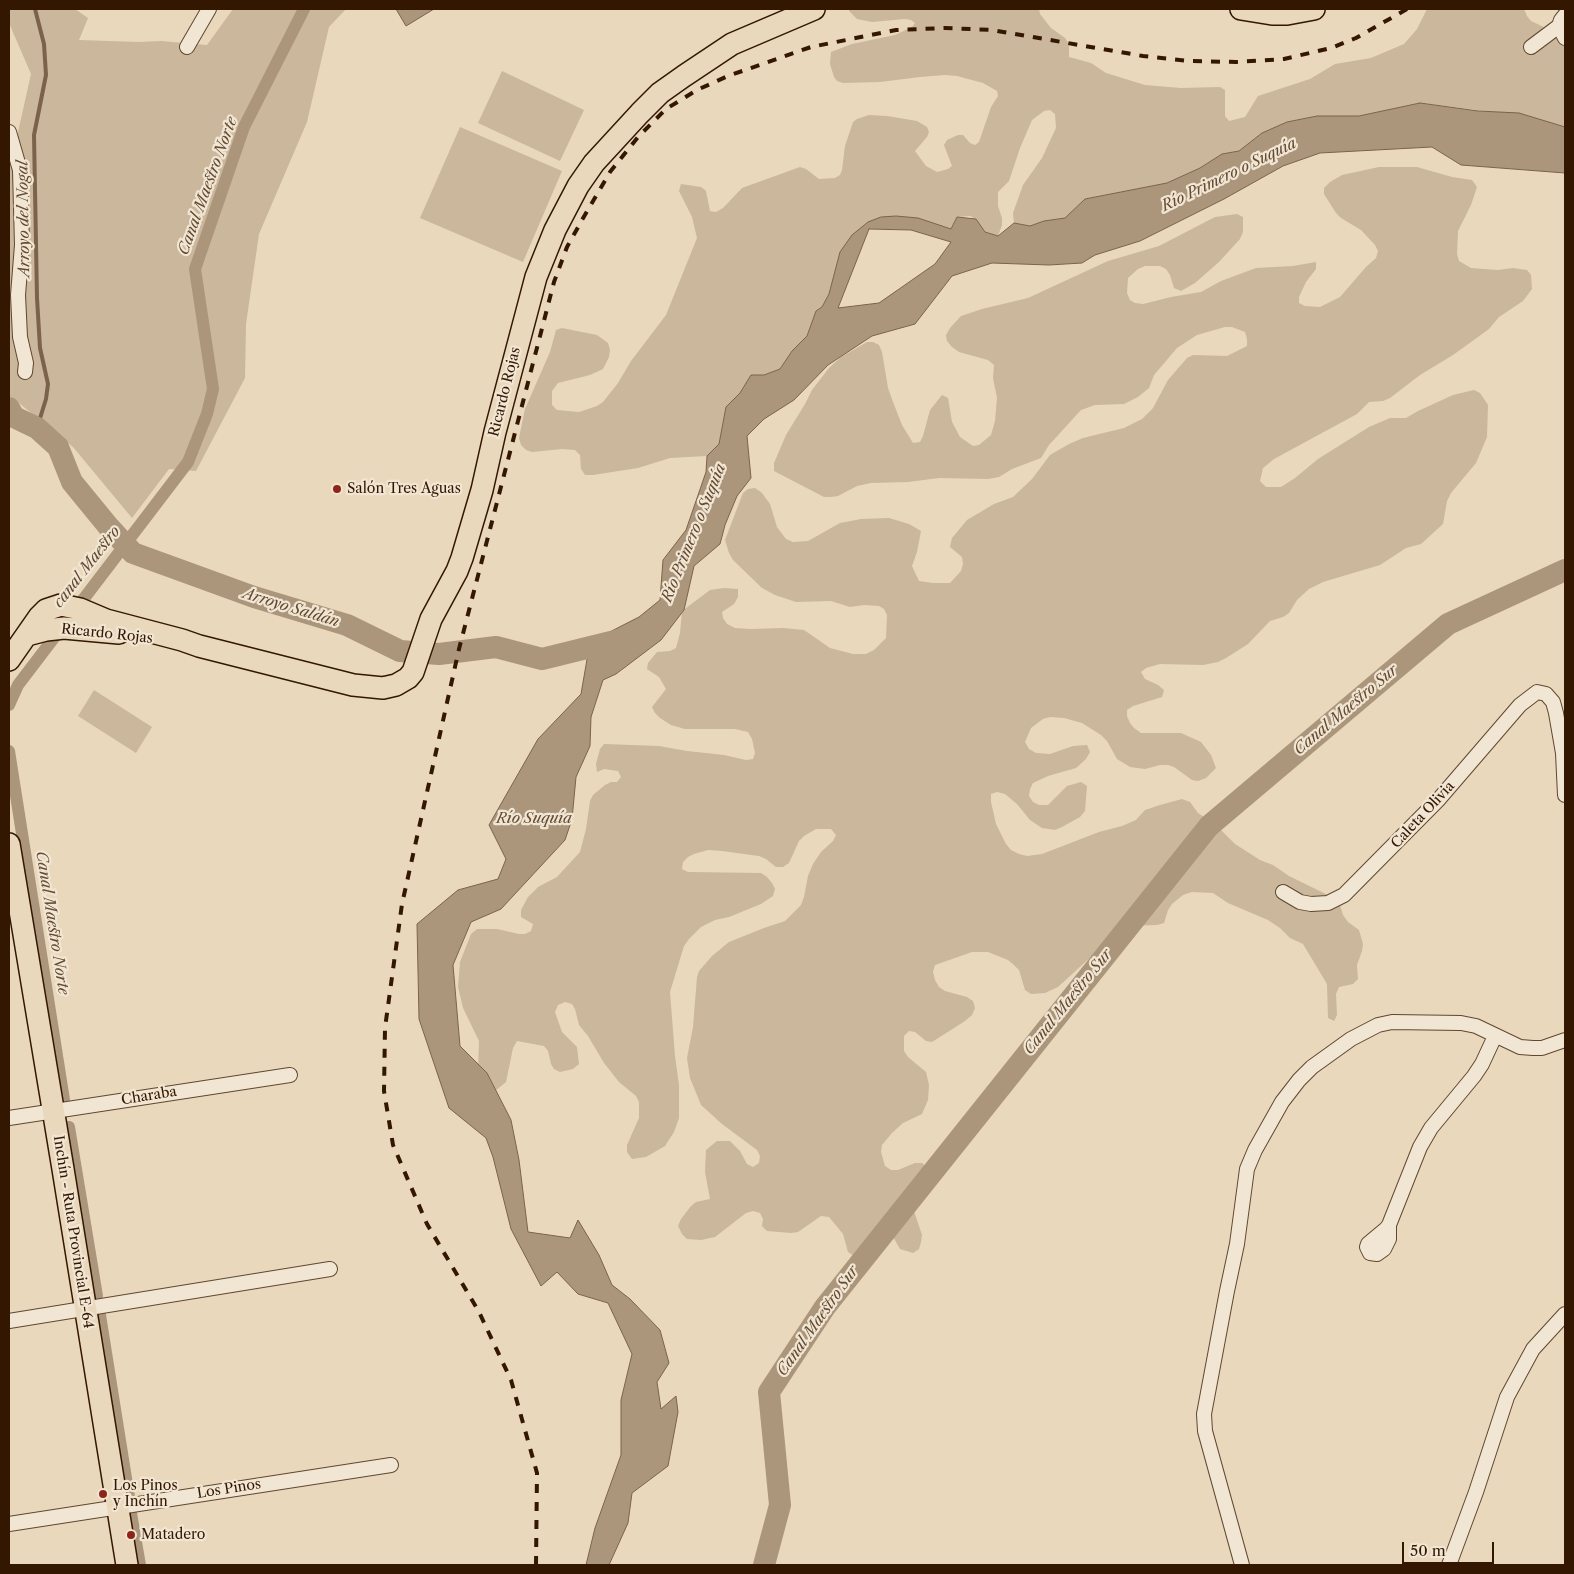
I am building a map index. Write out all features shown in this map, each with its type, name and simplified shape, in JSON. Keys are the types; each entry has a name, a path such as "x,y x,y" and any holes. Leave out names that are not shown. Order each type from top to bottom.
{"main road":[{"name":"Ricardo Rojas","path":"9,660 27,635 46,630 72,629 132,635 199,646 369,688 383,688 403,682 413,672 425,633 462,558 482,490 497,423 536,277 554,230 578,186 594,163 633,119 660,93 732,44 814,9"},
{"path":"1241,9 1257,13 1287,14 1314,9"},
{"name":"Inchín - Ruta Provincial E-64","path":"9,844 86,1308 126,1565"}],"street":[{"path":"187,47 209,9"},
{"path":"1531,47 1563,27"},
{"path":"9,132 20,170 22,246 18,296 20,337 26,363 26,372"},
{"name":"Caleta Olivia","path":"1283,892 1300,902 1311,904 1328,903 1344,895 1439,800 1520,705 1537,692 1546,694 1553,702 1556,713 1563,754 1565,795"},
{"path":"1242,1565 1204,1422 1207,1394 1241,1222 1244,1180 1255,1150 1282,1102 1299,1080 1332,1052 1363,1032 1378,1025 1392,1022 1451,1022 1476,1026 1520,1047 1542,1048 1565,1040"},
{"path":"1389,1225 1420,1147 1431,1128 1474,1076 1482,1064 1495,1036"},
{"name":"Charaba","path":"9,1118 290,1075"},
{"path":"9,1322 330,1269"},
{"path":"1449,1565 1476,1492 1507,1397 1533,1350 1565,1314"},
{"name":"Los Pinos","path":"9,1524 390,1465"}],"shaded area":[{"path":"9,9 75,9 88,18 79,40 161,41 207,45 233,9 346,9 329,27 307,122 259,234 246,324 245,378 196,471 169,469 132,518 73,447 14,399 9,398 9,143 16,141 31,74 9,23"},
{"path":"850,9 1039,9 1040,14 1051,28 1065,38 1069,44 1069,57 1091,63 1106,73 1145,85 1181,88 1220,87 1225,90 1225,116 1229,121 1245,117 1258,96 1310,79 1335,64 1371,58 1404,44 1417,29 1427,9 1524,9 1531,21 1565,37 1565,127 1492,112 1421,103 1359,116 1317,116 1287,122 1262,133 1239,151 1222,154 1200,168 1167,183 1085,199 1065,218 1044,221 1030,226 1014,223 1013,213 1023,185 1042,158 1056,128 1055,114 1050,110 1044,111 1032,120 1009,181 998,192 998,206 1002,225 998,236 985,232 976,219 970,216 957,217 951,229 918,218 881,217 841,252 829,294 822,307 816,311 807,336 792,351 780,369 764,375 751,375 740,393 726,407 719,444 707,456 670,458 638,468 585,475 581,469 580,455 575,450 562,449 532,452 526,450 521,445 519,438 525,409 550,352 556,330 562,328 597,335 608,343 610,350 603,369 590,375 558,383 552,391 552,405 557,410 579,412 603,402 666,315 697,238 692,217 679,191 681,184 701,187 706,191 710,211 716,212 723,208 742,188 800,167 806,169 819,179 835,178 840,175 842,170 845,146 853,122 869,115 917,121 927,127 929,132 927,137 915,151 926,166 937,172 952,166 944,145 947,140 963,135 970,143 975,145 979,142 991,107 998,96 997,91 983,83 945,75 880,82 843,83 837,81 830,64 831,52 852,44 895,35 912,27 915,23 905,19 872,22 857,19 849,11"},
{"path":"502,71 584,110 560,161 478,123"},
{"path":"460,127 562,171 523,262 420,218"},
{"path":"1379,167 1417,167 1452,177 1472,180 1477,187 1471,205 1458,231 1457,254 1459,261 1471,268 1527,270 1531,275 1532,289 1523,301 1499,317 1489,329 1453,355 1420,375 1390,398 1383,401 1369,402 1357,414 1274,459 1263,468 1260,481 1266,487 1281,487 1318,459 1369,427 1390,418 1406,418 1453,395 1474,390 1480,393 1488,405 1487,437 1476,463 1451,493 1447,501 1443,524 1421,544 1406,548 1380,565 1323,582 1309,589 1297,600 1289,613 1270,621 1248,644 1218,662 1203,665 1160,664 1146,668 1141,672 1145,679 1164,690 1162,697 1133,706 1127,710 1130,723 1141,733 1181,733 1201,742 1211,755 1216,768 1206,778 1198,781 1192,780 1168,765 1145,769 1130,767 1117,759 1107,741 1101,735 1082,723 1064,718 1050,717 1043,719 1031,728 1025,742 1029,749 1036,753 1050,754 1073,746 1087,745 1090,752 1086,759 1076,768 1048,776 1033,783 1029,796 1033,802 1039,805 1048,805 1067,786 1081,782 1087,786 1085,811 1080,817 1055,830 1042,828 1030,820 1017,804 1005,794 997,792 991,794 996,824 1006,844 1011,850 1027,856 1042,854 1099,832 1122,826 1136,820 1145,810 1160,805 1182,799 1190,802 1198,813 1216,825 1235,844 1289,876 1334,898 1339,902 1343,915 1348,922 1359,930 1363,944 1357,965 1358,979 1353,984 1339,987 1336,994 1337,1015 1334,1021 1328,1018 1327,984 1303,944 1290,938 1268,920 1228,903 1213,893 1192,892 1183,895 1172,904 1164,923 1157,925 1121,926 1107,942 1058,987 1045,993 1031,994 1025,990 1019,970 1008,960 988,952 972,952 935,965 933,972 939,987 945,991 967,997 973,1001 975,1008 972,1015 965,1021 932,1042 926,1041 915,1032 909,1031 904,1036 904,1051 908,1057 926,1072 929,1085 928,1100 922,1114 903,1123 882,1145 881,1152 885,1166 891,1170 898,1170 915,1163 922,1163 927,1167 927,1183 913,1208 922,1235 919,1249 913,1253 900,1249 889,1230 883,1228 876,1229 871,1234 866,1248 854,1256 848,1252 843,1234 829,1217 821,1216 798,1232 791,1233 767,1231 762,1226 763,1219 760,1213 753,1211 746,1213 715,1237 701,1240 687,1239 678,1226 681,1219 696,1202 710,1199 705,1172 706,1150 717,1141 730,1141 740,1151 747,1164 753,1167 759,1163 760,1156 757,1150 722,1124 701,1105 690,1078 687,1058 693,1027 697,977 699,971 712,956 729,942 785,921 801,905 813,864 836,835 831,829 816,829 799,841 789,863 783,867 776,867 759,856 708,850 694,854 683,862 682,869 688,872 761,873 767,877 775,889 773,896 761,904 729,917 715,920 701,927 684,946 670,992 679,1085 679,1118 674,1132 665,1146 646,1157 632,1159 627,1152 627,1145 639,1118 639,1102 636,1096 619,1082 604,1063 579,1025 572,1004 565,1002 558,1005 555,1012 562,1032 577,1047 579,1064 573,1069 560,1072 554,1069 548,1051 544,1046 517,1041 513,1048 506,1082 495,1091 478,1072 479,1041 463,1008 458,987 460,962 471,934 477,929 497,929 519,934 531,931 533,924 521,917 521,910 528,897 538,887 557,877 580,852 590,801 593,795 605,785 617,782 621,777 618,771 604,769 597,772 596,764 600,749 604,744 659,746 746,760 753,759 755,753 752,739 748,732 735,729 685,729 671,725 660,718 652,707 666,689 659,677 647,669 648,663 657,652 670,651 676,648 680,633 682,611 710,590 738,589 738,597 734,604 722,612 727,624 735,628 804,630 830,648 853,654 866,654 874,650 886,638 887,615 884,609 879,606 864,605 850,607 831,601 796,602 775,595 762,588 733,560 725,540 743,493 748,489 755,488 762,493 770,504 777,527 786,539 793,542 808,541 840,523 861,519 889,518 909,524 921,531 912,566 919,581 950,583 961,571 963,564 962,557 950,547 952,538 967,520 994,504 1013,497 1032,479 1050,455 1069,444 1083,438 1124,428 1142,419 1153,408 1168,380 1187,358 1193,355 1227,356 1247,346 1247,339 1245,332 1232,327 1225,327 1197,335 1177,348 1154,375 1149,388 1138,397 1124,404 1095,405 1081,410 1049,445 1041,458 1012,469 999,477 988,479 939,478 908,482 871,483 857,486 838,496 824,497 774,471 774,463 786,435 812,390 829,368 841,357 867,342 879,345 882,352 888,388 902,425 913,443 920,442 930,410 942,395 948,398 952,422 960,437 973,446 979,445 991,435 995,421 997,398 993,378 994,365 988,360 959,352 947,341 946,335 961,316 1028,298 1108,261 1159,246 1215,217 1237,214 1243,217 1243,232 1240,239 1219,262 1195,283 1181,291 1174,288 1166,269 1160,266 1145,266 1138,269 1128,278 1127,293 1130,300 1143,304 1201,292 1221,281 1256,268 1293,266 1316,262 1316,269 1306,282 1299,297 1299,303 1305,306 1320,307 1340,297 1376,258 1378,251 1361,230 1336,213 1324,194 1324,188 1342,175"},
{"path":"94,690 152,727 136,753 78,716"}],"water":[{"path":"396,9 434,9 406,26"},
{"name":"Río Suquía","path":"1420,103 1478,111 1519,113 1565,127 1565,173 1461,165 1432,147 1320,153 1283,166 1224,199 1140,241 1095,255 1082,263 1049,265 992,263 952,276 915,324 872,336 828,365 794,400 764,419 747,436 751,478 737,496 725,525 720,544 694,566 684,610 661,640 616,674 603,680 591,717 590,746 576,777 572,819 565,840 501,909 471,922 453,965 460,1046 487,1073 511,1120 519,1160 528,1232 570,1238 578,1220 599,1255 612,1285 630,1299 660,1330 669,1363 657,1382 661,1409 676,1396 678,1412 668,1466 632,1493 628,1523 609,1565 586,1565 595,1528 621,1455 621,1400 632,1354 608,1303 578,1294 557,1272 541,1286 511,1229 493,1157 486,1138 449,1108 419,1019 417,924 458,890 498,879 506,859 489,825 538,739 581,694 590,642 639,617 660,600 663,560 686,530 706,472 707,456 719,444 726,407 740,393 751,375 764,375 780,369 792,351 807,336 816,311 822,307 829,294 840,252 852,235 868,222 881,217 896,216 918,218 951,229 957,217 976,219 985,232 998,236 1014,223 1030,226 1044,221 1065,218 1085,199 1167,183 1200,168 1222,154 1239,151 1262,133 1287,122 1317,116 1359,116","holes":["869,229 911,230 951,242 935,264 879,303 838,308"]}],"waterway":[{"name":"Arroyo del Nogal","path":"35,9 44,44 46,75 34,135 37,298 40,348 48,384 46,399 37,428"},
{"name":"Canal Maestro Norte","path":"9,705 18,685 188,462 207,414 213,389 195,269 244,127 304,9"},
{"name":"Arroyo Saldán","path":"9,408 14,417 37,428 58,447 72,482 133,553 254,597 347,625 400,651 439,654 496,647 542,659 619,640"},
{"name":"Canal Maestro Sur","path":"764,1565 780,1505 769,1392 825,1307 1209,826 1448,624 1565,570"},
{"name":"Canal Maestro Norte","path":"9,751 64,1100"},
{"name":"Canal Maestro Norte","path":"69,1127 97,1296"},
{"name":"Canal Maestro Norte","path":"100,1315 129,1497"},
{"name":"Canal Maestro Norte","path":"131,1513 140,1565"}],"railway":[{"path":"536,1565 537,1473 511,1380 479,1312 427,1224 393,1145 384,1091 385,1028 402,904 459,649 554,282 567,247 582,220 610,172 638,137 666,109 697,90 728,76 811,47 896,30 945,28 992,30 1143,56 1189,61 1236,62 1284,59 1331,48 1356,38 1407,9"}],"place":[{"name":"Salón Tres Aguas","path":"337,489"},
{"name":"Los Pinos y Inchín","path":"103,1494"},
{"name":"Matadero","path":"131,1535"}],"water label":[{"name":"Río Primero o Suquía","path":"1229,175"},
{"name":"Río Primero o Suquía","path":"694,533"},
{"name":"canal Maestro","path":"87,567"}]}
